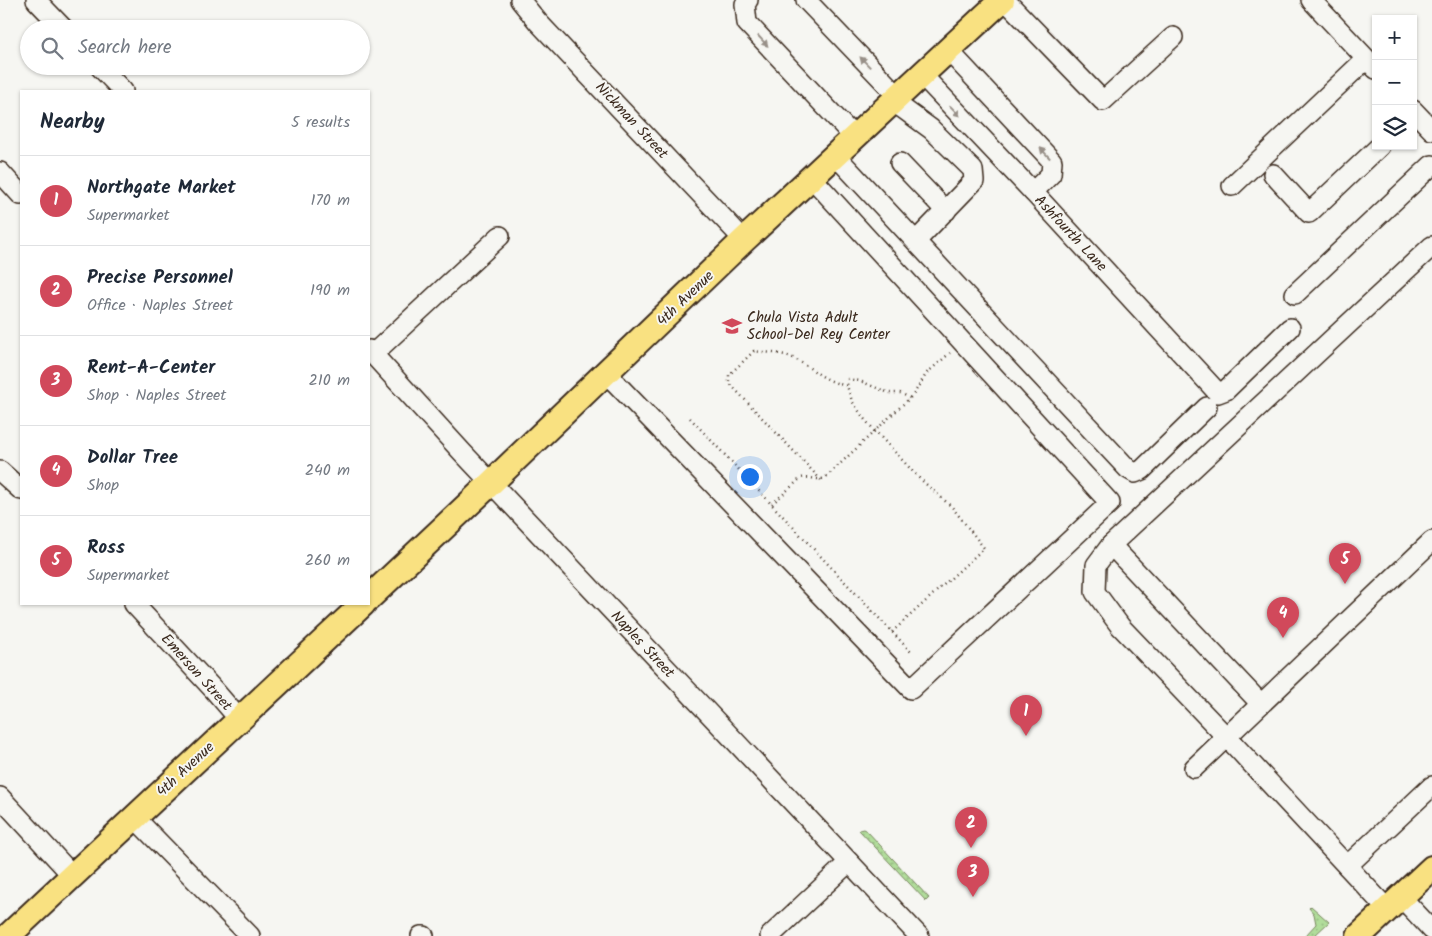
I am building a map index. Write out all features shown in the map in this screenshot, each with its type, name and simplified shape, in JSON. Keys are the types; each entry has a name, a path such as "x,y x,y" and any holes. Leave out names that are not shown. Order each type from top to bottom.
{"main road":[{"name":"4th Avenue","path":"370,597 492,483 744,240 1004,0"},
{"name":"4th Avenue","path":"8,936 362,605"},
{"path":"1359,936 1432,868"}],"street":[{"path":"36,0 55,20"},
{"name":"Nickman Street","path":"520,0 538,22 744,240"},
{"path":"748,0 745,4 747,23 855,138"},
{"path":"806,0 897,99 973,170 974,181 916,241"},
{"path":"1004,0 1103,101 1173,37"},
{"path":"1232,186 1371,64 1311,0"},
{"path":"948,50 1052,161 1051,174 1033,192"},
{"path":"108,75 122,90"},
{"name":"Ashfourth Lane","path":"922,75 1033,192 1213,400"},
{"path":"1273,174 1309,213 1376,150"},
{"path":"836,156 1128,469 1135,473 1142,470 1290,328"},
{"path":"900,163 946,211"},
{"path":"1295,294 1432,165"},
{"path":"0,172 20,194"},
{"path":"606,373 911,688 1110,503 812,178"},
{"path":"371,352 500,236"},
{"path":"1432,246 1110,545 1096,565 1095,592 1120,626 1347,866 1399,898 1432,913"},
{"name":"Naples Street","path":"371,352 919,936"},
{"path":"0,471 20,489"},
{"path":"1194,768 1432,541"},
{"path":"1110,545 1261,704"},
{"name":"Emerson Street","path":"135,605 239,719"},
{"path":"1347,866 1432,786"},
{"path":"0,797 72,875"},
{"path":"134,817 250,936"},
{"path":"780,933 850,862"},
{"path":"1399,898 1432,930"}],"path":[{"path":"772,505 800,478 812,477 821,480 825,478 910,398 923,382 927,373 953,349 959,354 967,347"},
{"path":"821,480 732,386 729,381 729,375 754,352 779,354 793,358 834,383 848,386"},
{"path":"892,632 984,548 952,507 918,478 857,410 852,402 848,379 856,380 889,393 900,393 910,398"},
{"path":"690,418 912,653"}],"green space":[{"path":"859,830 867,831 929,898 926,901"},
{"path":"1311,906 1329,922 1314,936 1305,936 1316,924 1314,914 1309,908"}],"place":[{"name":"Chula Vista Adult School-Del Rey Center","path":"732,326"},
{"name":"Ross","path":"1345,584"},
{"name":"Dollar Tree","path":"1283,638"},
{"name":"Northgate Market","path":"1026,736"},
{"name":"Precise Personnel","path":"971,848"},
{"name":"Rent-A-Center","path":"973,897"}]}
